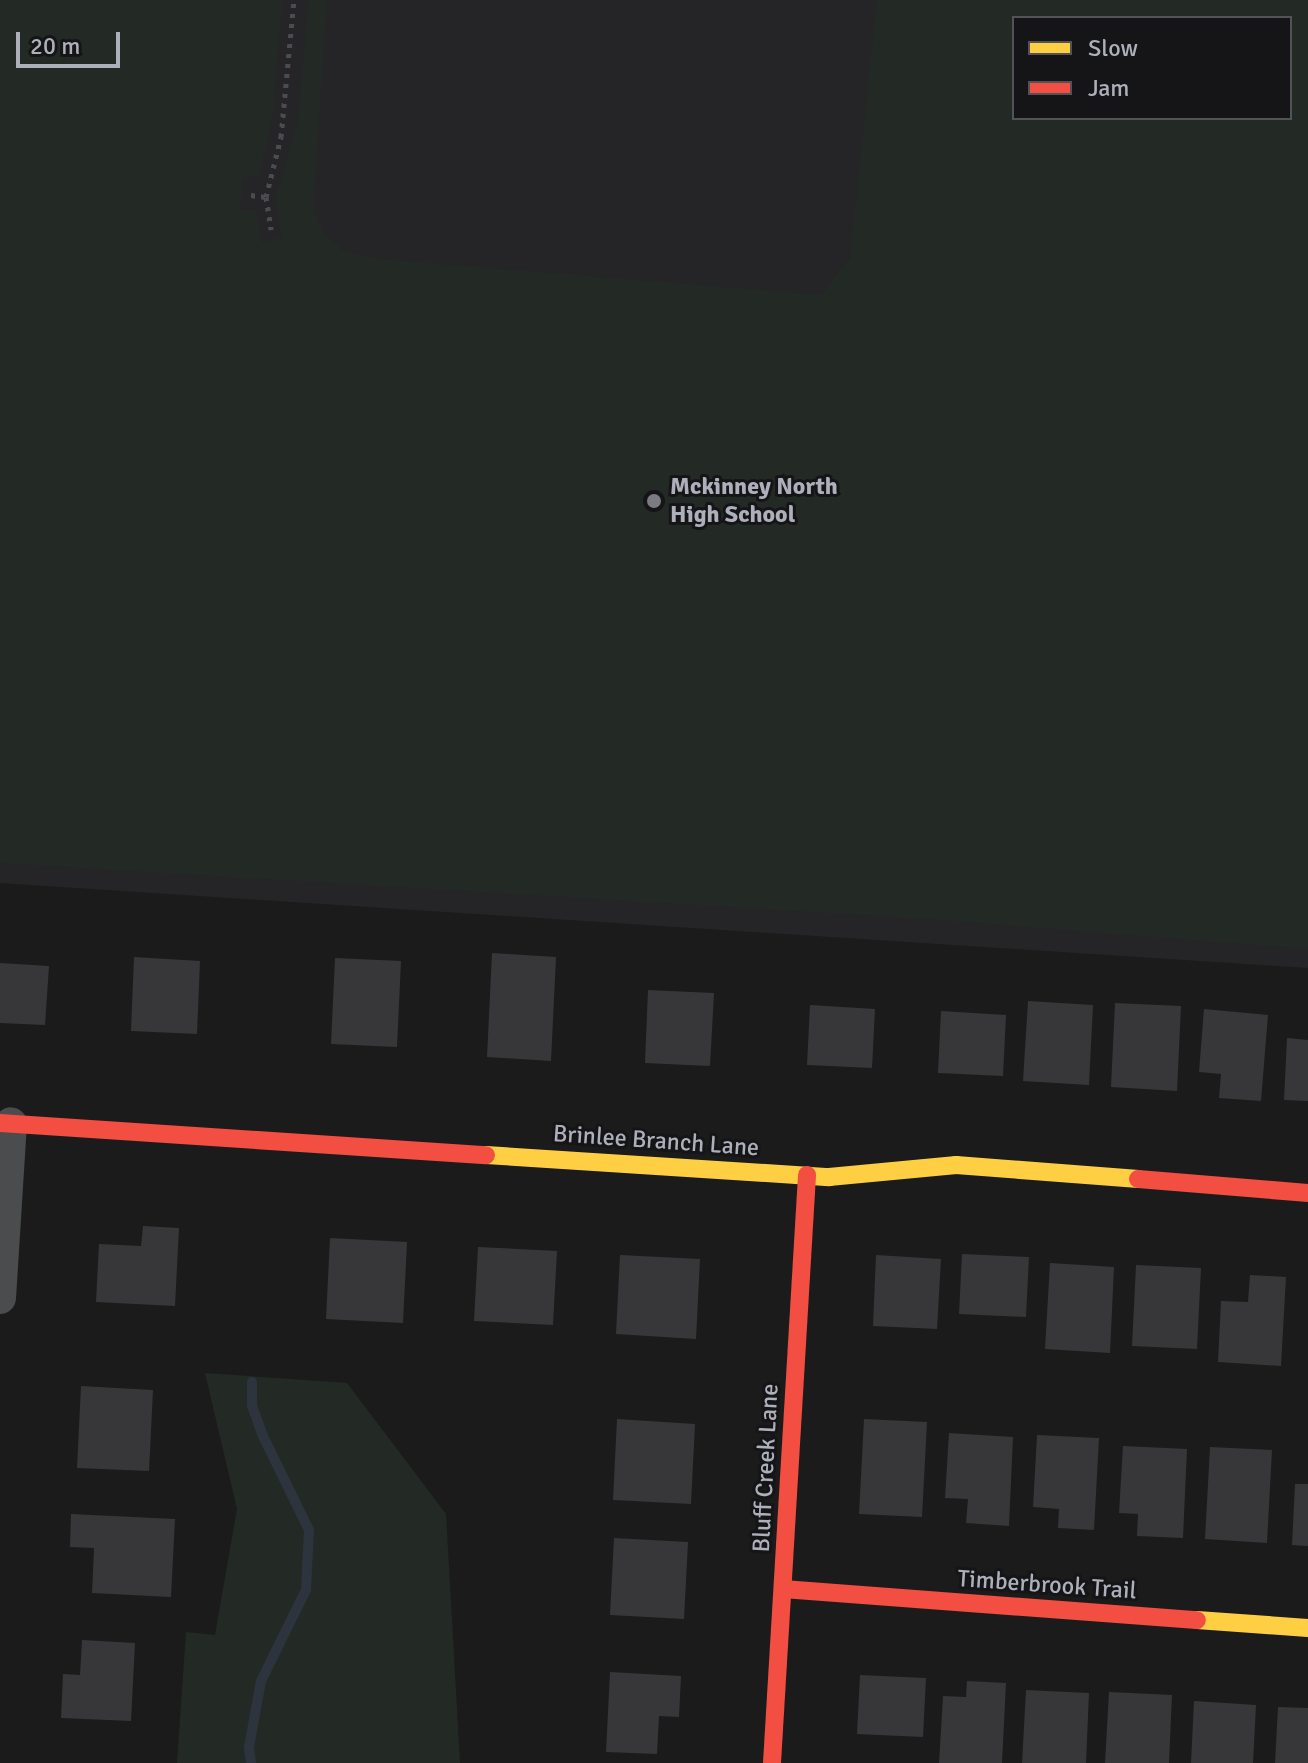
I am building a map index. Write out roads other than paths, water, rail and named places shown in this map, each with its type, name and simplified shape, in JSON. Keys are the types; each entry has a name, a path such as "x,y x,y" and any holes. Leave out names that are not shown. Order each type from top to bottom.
{"street":[{"name":"Brinlee Branch Lane","path":"5,1123 807,1175 956,1165 1308,1193"},
{"path":"0,1298 5,1123"},
{"name":"Bluff Creek Lane","path":"772,1763 807,1175"},
{"name":"Timberbrook Trail","path":"783,1589 1308,1628"}],"waterway":[{"path":"251,1763 249,1747 261,1681 306,1590 309,1530 263,1436 252,1406 252,1382"}],"place":[{"name":"Mckinney North High School","path":"654,501"}]}
